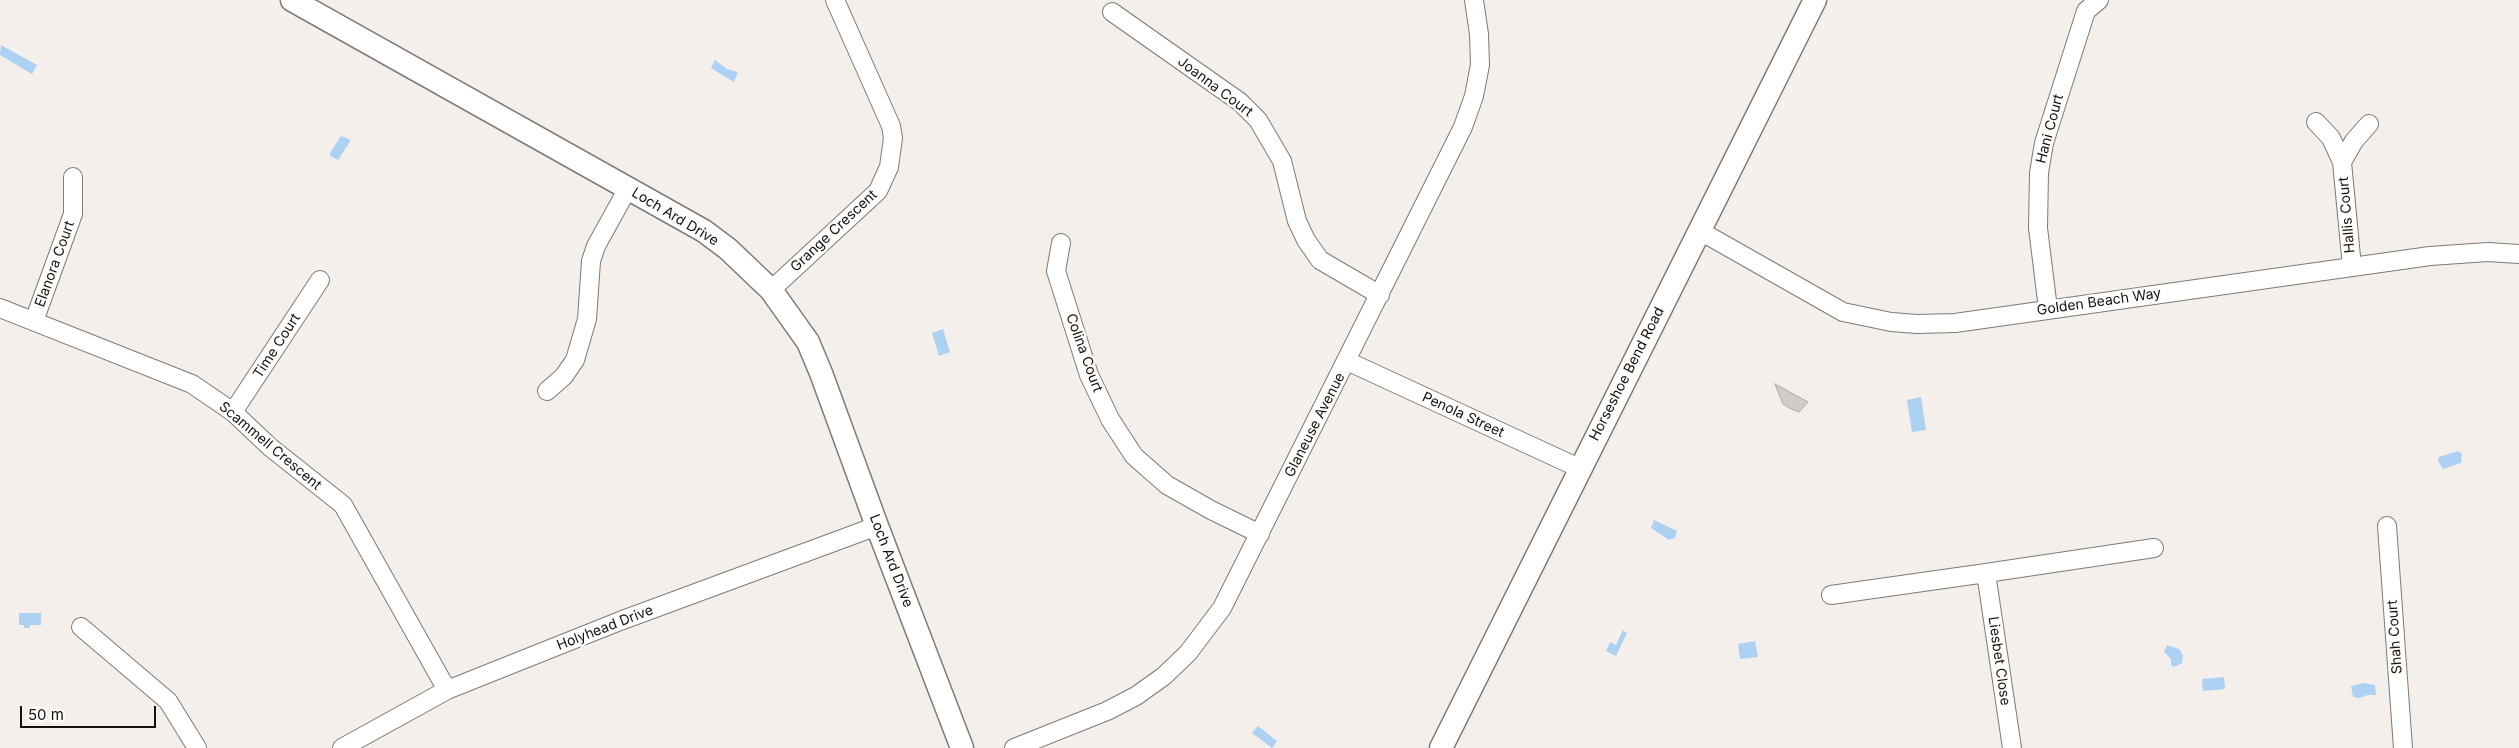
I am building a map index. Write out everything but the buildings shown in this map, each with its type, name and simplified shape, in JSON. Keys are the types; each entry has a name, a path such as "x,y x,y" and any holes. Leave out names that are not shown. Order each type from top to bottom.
{"street":[{"name":"Grange Crescent","path":"771,290 878,191 889,167 892,145 891,126 835,0"},
{"name":"Glaneuse Avenue","path":"1014,748 1107,711 1136,696 1164,676 1206,633 1222,608 1459,135 1474,96 1480,65 1480,34 1474,0"},
{"name":"Horseshoe Bend Road","path":"1441,748 1579,468 1815,0"},
{"name":"Loch Ard Drive","path":"298,1 704,231 736,256 771,290 808,342 962,748"},
{"name":"Hani Court","path":"2048,309 2038,228 2039,173 2046,135 2090,4"},
{"name":"Joanna Court","path":"1112,12 1240,102 1258,120 1282,161 1297,221 1306,240 1320,260 1380,296"},
{"name":"Hallis Court","path":"2316,122 2331,138 2342,162 2352,267"},
{"name":"Hallis Court","path":"2342,162 2354,141 2369,124"},
{"name":"Elanora Court","path":"34,321 73,214 73,177"},
{"path":"547,391 564,376 575,360 587,319 591,261 596,246 628,188"},
{"name":"Golden Beach Way","path":"1700,231 1843,312 1917,324 1955,323 2352,267 2460,254 2519,254"},
{"name":"Colina Court","path":"1060,244 1056,271 1089,375 1110,419 1134,456 1167,485 1260,534"},
{"name":"Time Court","path":"233,412 320,280"},
{"name":"Scammell Crescent","path":"0,308 192,384 233,412 270,447 343,506 447,690"},
{"name":"Penola Street","path":"1347,361 1579,468"},
{"name":"Holyhead Drive","path":"342,748 447,690 620,621 877,526"},
{"name":"Shah Court","path":"2387,526 2402,748"},
{"path":"1831,595 2154,548"},
{"name":"Liesbet Close","path":"1986,573 2012,748"},
{"path":"81,627 168,701 197,748"}],"water":[{"path":"1,45 37,65 32,74 0,55"},
{"path":"715,60 727,69 738,72 734,82 711,68"},
{"path":"341,136 351,140 338,160 330,156 330,153"},
{"path":"943,329 950,352 939,356 932,333"},
{"path":"1921,397 1926,430 1912,432 1907,400"},
{"path":"2458,451 2462,454 2461,463 2443,469 2438,461 2439,457"},
{"path":"1654,520 1677,531 1675,538 1669,540 1651,528"},
{"path":"19,613 41,613 41,625 30,625 30,628 24,628 24,625 19,625"},
{"path":"1623,630 1627,633 1616,656 1606,651 1610,642 1616,645"},
{"path":"1755,641 1758,657 1740,659 1738,644"},
{"path":"2167,645 2179,649 2183,655 2182,663 2174,667 2171,665 2171,659 2164,652"},
{"path":"2224,677 2225,689 2203,691 2202,679"},
{"path":"2363,683 2375,685 2376,695 2359,698 2353,697 2351,686"},
{"path":"1258,726 1277,741 1272,748 1252,733"}]}
